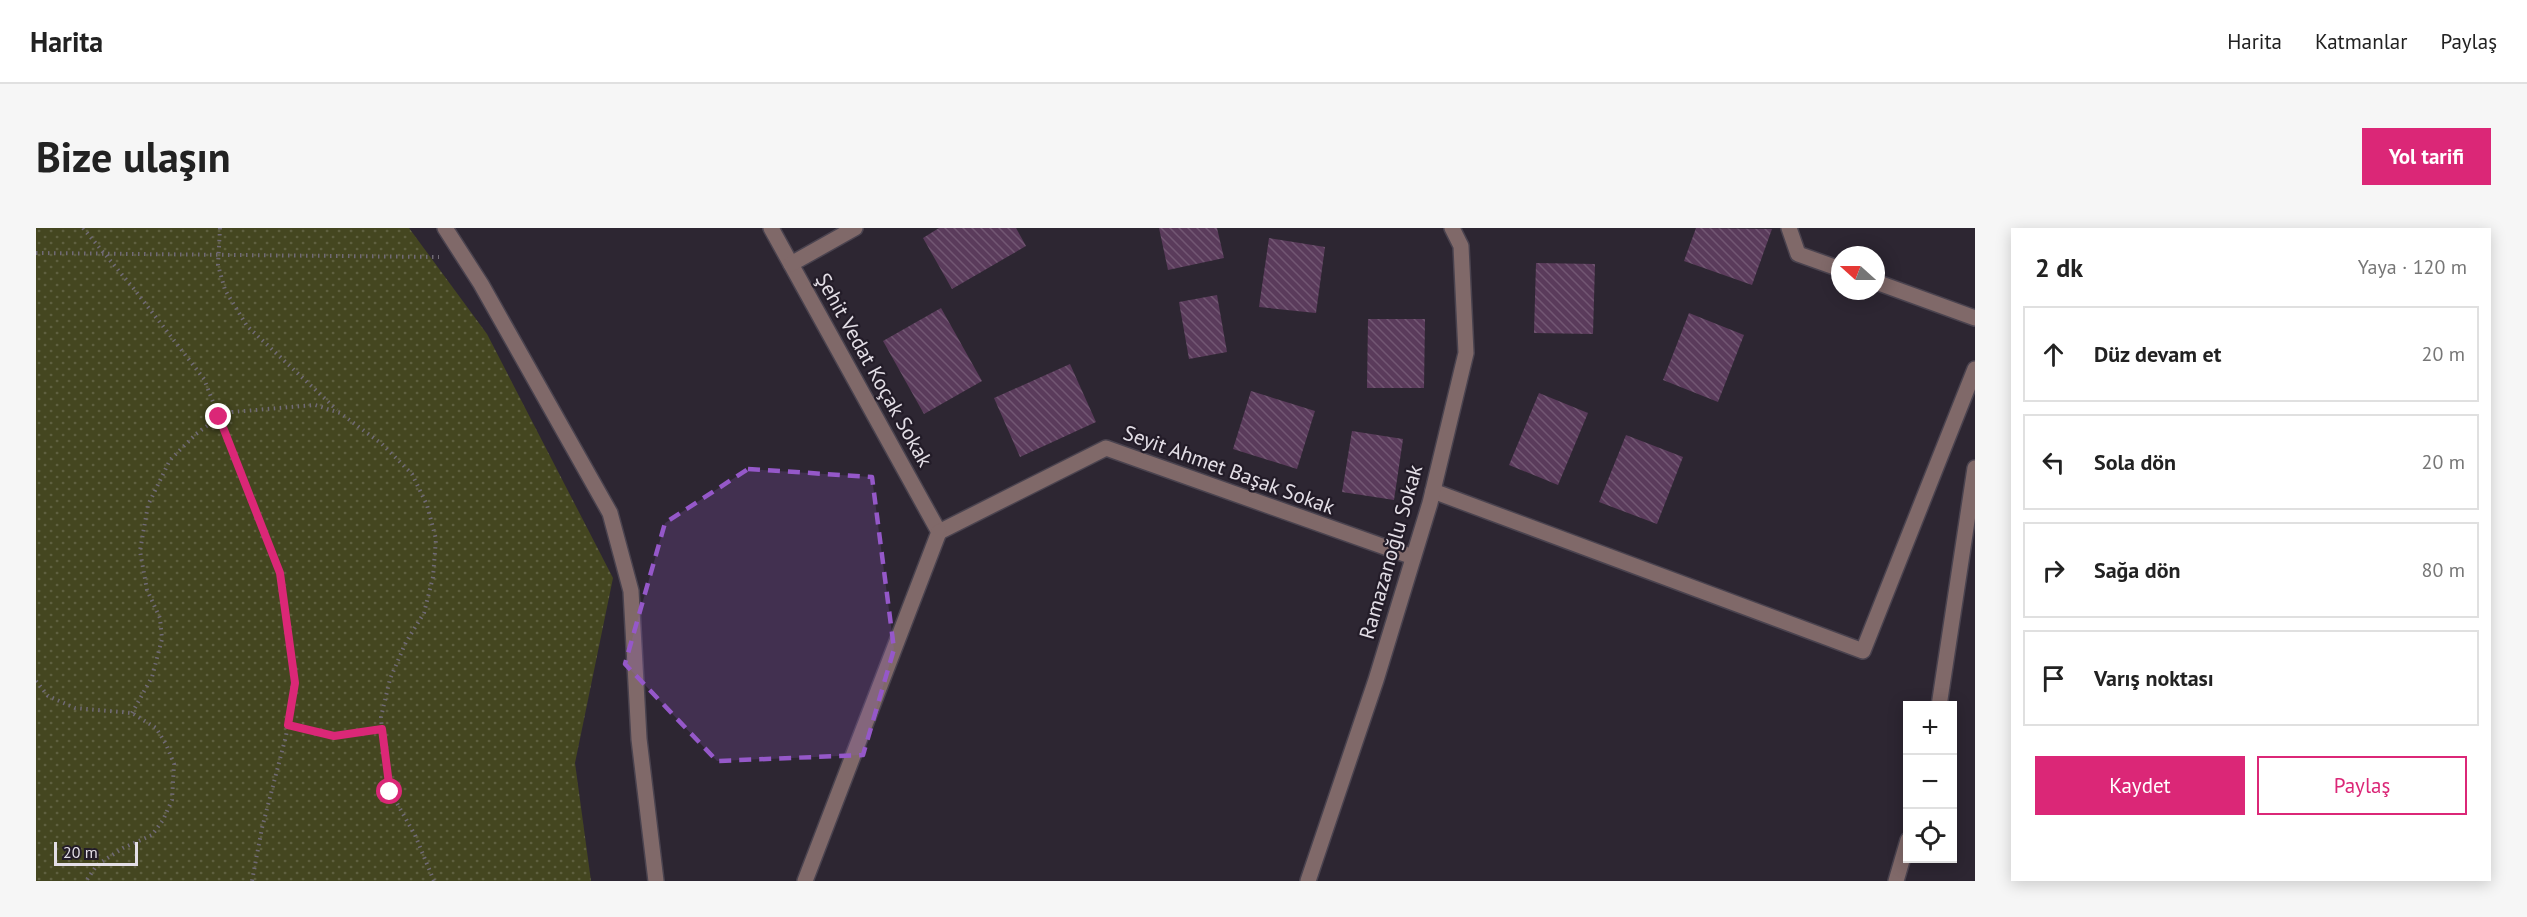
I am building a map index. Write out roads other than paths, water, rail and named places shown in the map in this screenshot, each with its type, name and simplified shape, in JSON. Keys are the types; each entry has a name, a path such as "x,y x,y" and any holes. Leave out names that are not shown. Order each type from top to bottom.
{"street":[{"path":"445,228 610,513 631,591 639,739 656,881"},
{"name":"Şehit Vedat Koçak Sokak","path":"771,228 939,532"},
{"path":"791,264 855,228"},
{"name":"Ramazanoğlu Sokak","path":"1308,881 1372,691 1433,491 1466,353 1461,246 1452,228"},
{"path":"1789,228 1798,254 1831,266"},
{"path":"1885,285 1975,318"},
{"path":"1433,491 1863,651 1975,369"},
{"name":"Seyit Ahmet Başak Sokak","path":"939,532 1106,448 1413,557"},
{"path":"1940,701 1975,468"},
{"path":"805,881 939,532"},
{"path":"1896,881 1903,857"}]}
